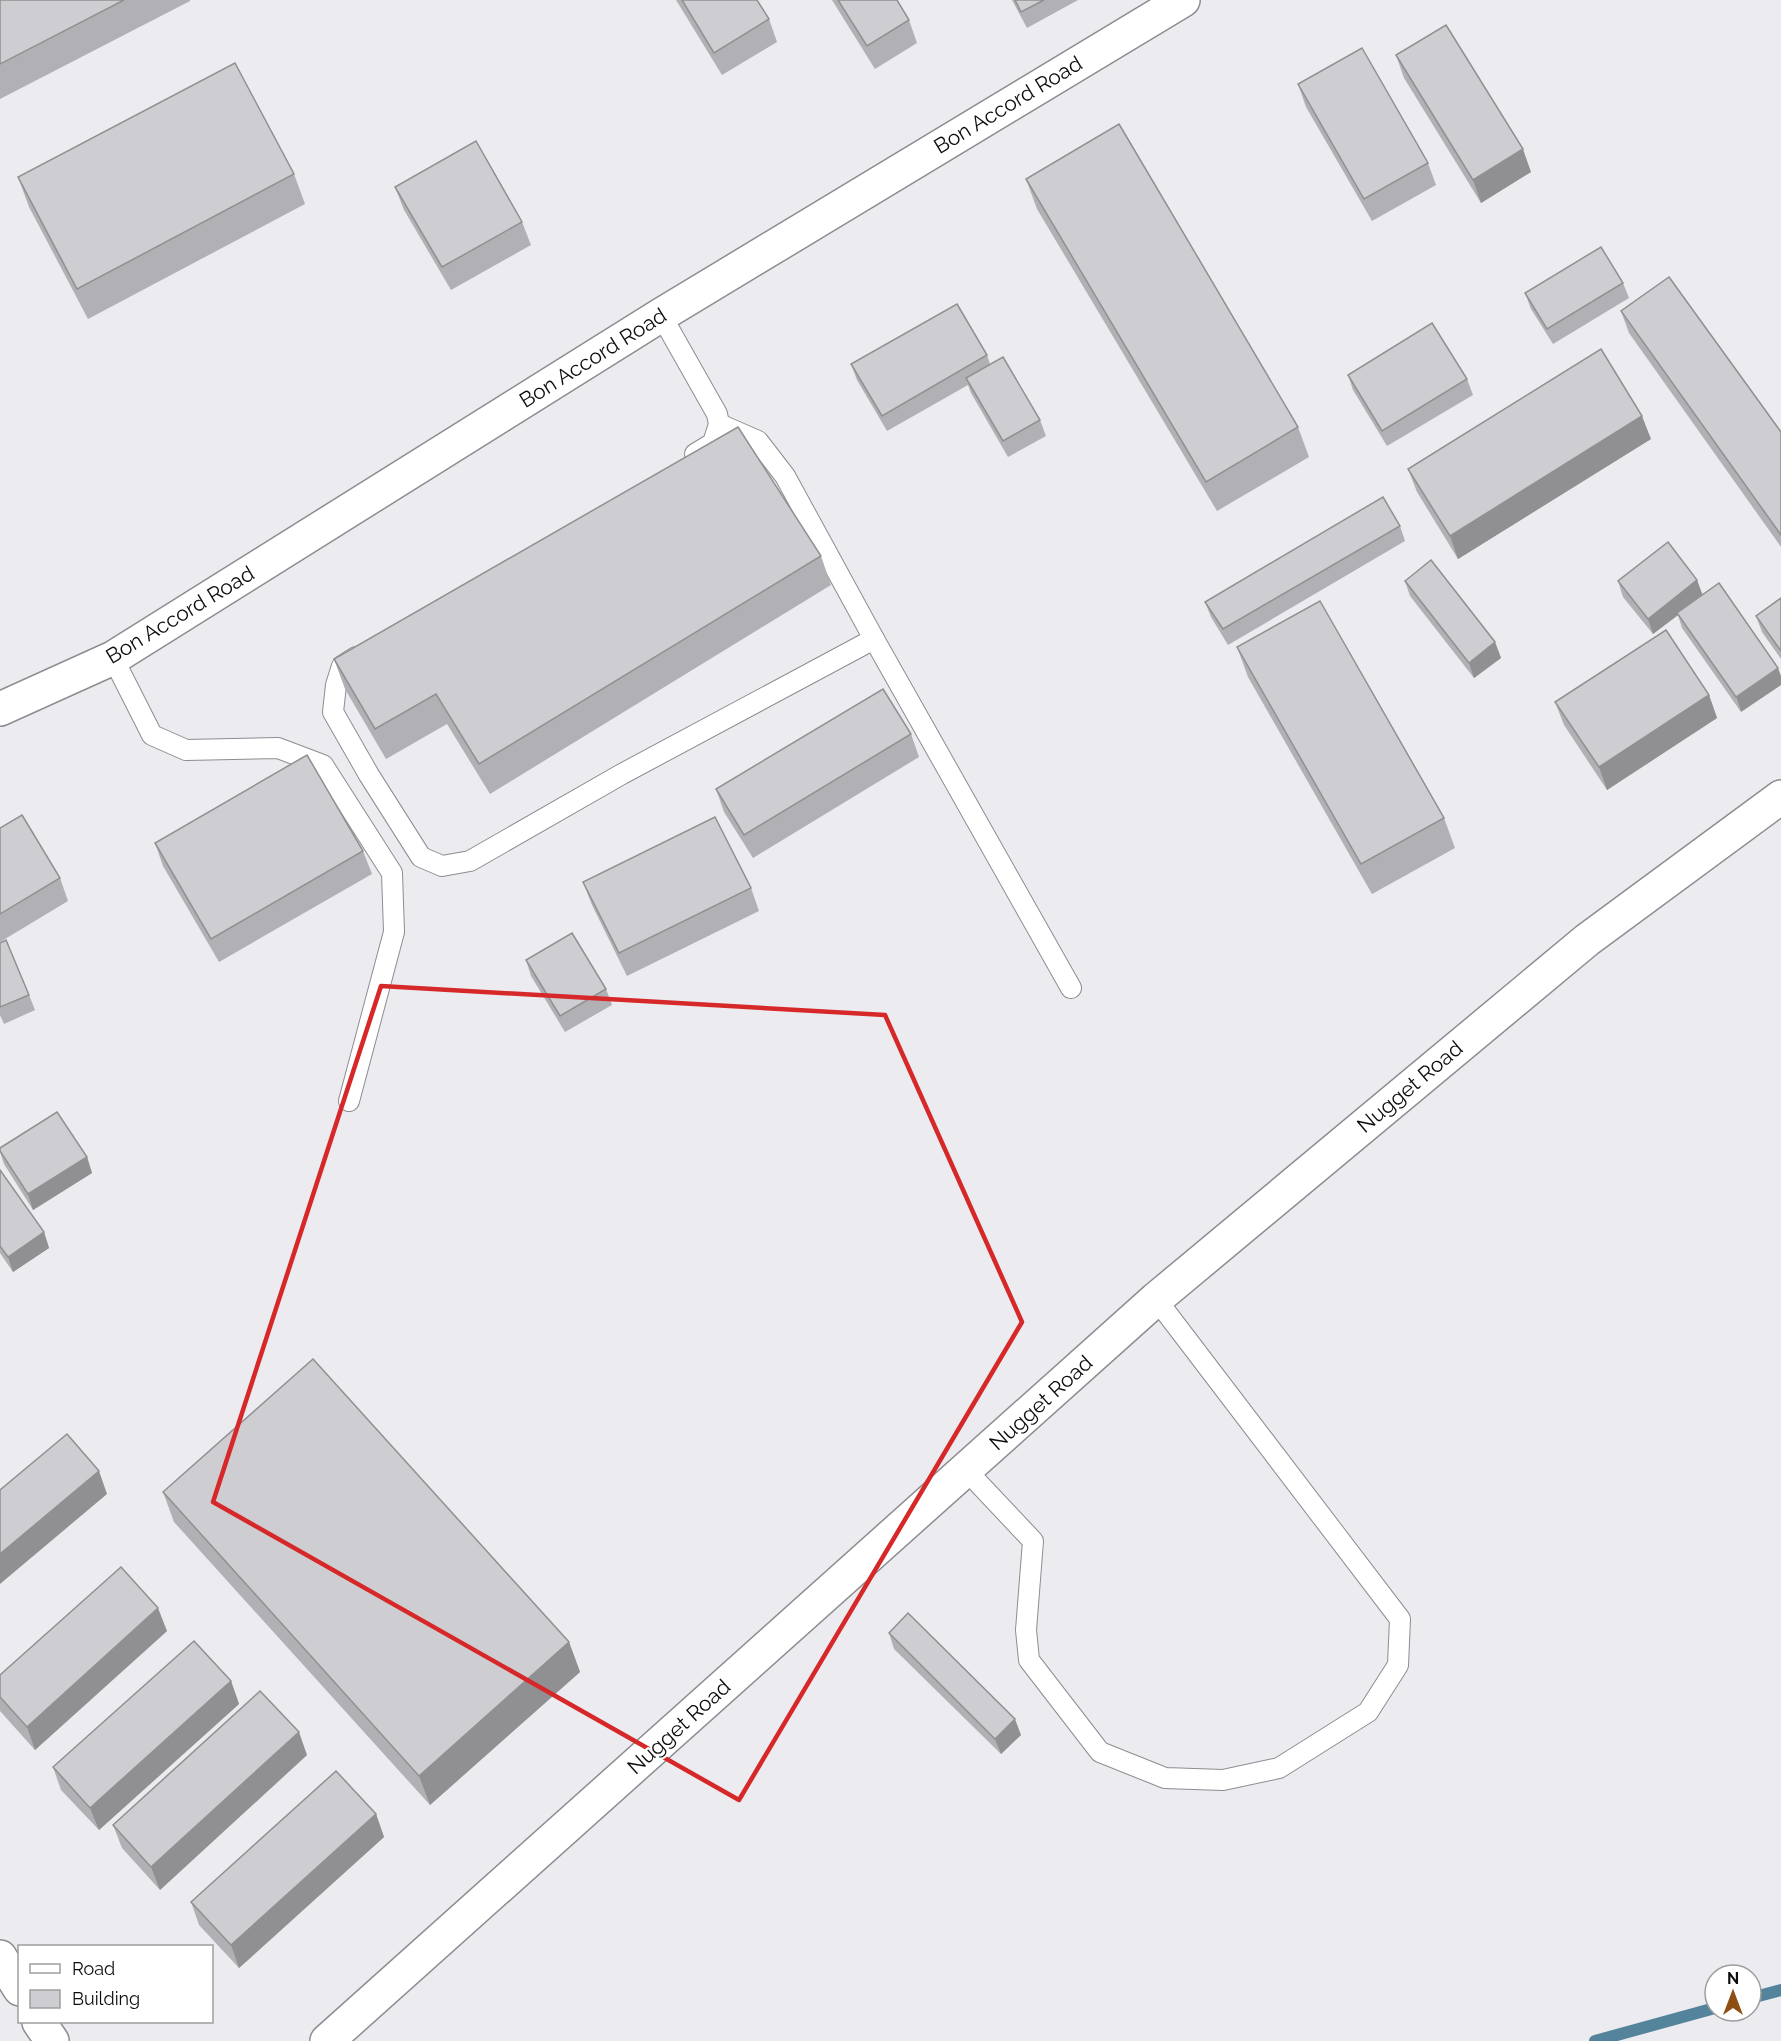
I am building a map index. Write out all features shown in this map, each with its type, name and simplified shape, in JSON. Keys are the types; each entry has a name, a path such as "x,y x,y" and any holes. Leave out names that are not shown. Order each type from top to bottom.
{"street":[{"name":"Bon Accord Road","path":"3,702 113,658 661,315 1183,0"},
{"name":"Nugget Road","path":"327,2041 1156,1299 1587,940 1781,797"},
{"path":"0,1957 18,1986"},
{"path":"40,2023 52,2041"}],"lane":[{"path":"661,315 717,414 719,424 713,443 683,462"},
{"path":"719,424 758,441 785,476 1071,988"},
{"path":"369,648 342,666 336,685 333,712 369,775 421,857 442,866 470,861 622,774 874,639"},
{"path":"113,658 152,735 186,750 278,748 323,765 392,873 394,932 349,1101"},
{"path":"966,1470 1033,1541 1026,1629 1029,1660 1100,1752 1165,1778 1223,1780 1279,1768 1368,1712 1398,1665 1400,1619 1156,1299"}],"highlighted area":[{"path":"381,986 885,1015 1022,1322 739,1800 213,1502"}],"building":[{"path":"0,0 124,0 0,64"},
{"path":"682,0 757,0 769,19 714,53"},
{"path":"838,0 897,0 909,20 867,46"},
{"path":"1015,0 1044,0 1021,12"},
{"path":"1446,25 1523,149 1473,180 1396,55"},
{"path":"1362,48 1428,163 1364,199 1298,84"},
{"path":"235,63 294,174 77,289 18,177"},
{"path":"1119,124 1298,427 1206,482 1026,179"},
{"path":"476,141 522,222 442,267 395,187"},
{"path":"1601,247 1623,283 1547,329 1525,293"},
{"path":"1669,277 1781,432 1781,535 1621,311"},
{"path":"957,304 987,355 882,416 851,364"},
{"path":"1432,323 1467,379 1382,431 1348,375"},
{"path":"1601,349 1642,416 1450,536 1408,469"},
{"path":"1003,357 1040,420 1003,441 966,378"},
{"path":"738,427 821,556 479,764 436,694 375,729 334,659"},
{"path":"1383,497 1400,526 1223,629 1205,602"},
{"path":"1668,542 1697,580 1648,619 1618,581"},
{"path":"1431,560 1495,642 1469,663 1405,581"},
{"path":"1719,583 1778,668 1736,697 1677,613"},
{"path":"1781,598 1781,651 1756,616"},
{"path":"1320,601 1444,818 1361,864 1237,647"},
{"path":"1666,630 1709,695 1599,767 1555,702"},
{"path":"883,689 911,734 744,835 716,789"},
{"path":"307,755 363,851 211,939 155,843"},
{"path":"22,815 60,878 0,914 0,828"},
{"path":"715,817 751,888 619,953 583,882"},
{"path":"572,933 606,989 560,1016 526,960"},
{"path":"6,940 29,995 0,1007 0,943"},
{"path":"57,1112 87,1157 28,1194 0,1148"},
{"path":"0,1170 44,1232 8,1257 0,1246"},
{"path":"313,1359 569,1642 419,1776 163,1492"},
{"path":"67,1434 99,1471 0,1554 0,1490"},
{"path":"121,1567 158,1608 27,1727 0,1697 0,1675"},
{"path":"908,1613 1015,1719 995,1739 889,1633"},
{"path":"194,1641 231,1681 90,1808 53,1767"},
{"path":"260,1691 299,1732 151,1867 113,1825"},
{"path":"336,1771 376,1814 231,1945 191,1902"}],"waterway":[{"path":"1763,1995 1781,1990"},
{"path":"1595,2041 1703,2011"}]}
